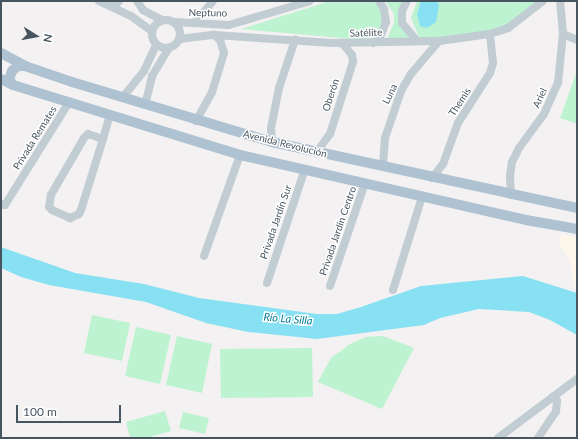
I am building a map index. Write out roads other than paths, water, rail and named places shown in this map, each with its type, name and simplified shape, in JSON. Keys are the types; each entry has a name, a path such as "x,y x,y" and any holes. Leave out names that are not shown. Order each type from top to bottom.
{"main road":[{"name":"Avenida Revolución","path":"1,53 26,66 145,105 272,142 316,153 577,208"},
{"path":"13,85 9,79 10,73 18,66 26,66"},
{"name":"Avenida Revolución","path":"1,79 13,85 240,154 422,197 577,229"}],"street":[{"path":"99,1 117,3 152,31 156,45 144,71 123,97"},
{"path":"137,1 143,10 162,20 175,22 179,39 175,45 169,48 152,76 145,105"},
{"path":"194,23 213,1"},
{"name":"Neptuno","path":"175,22 238,23 310,1"},
{"path":"373,43 381,35 386,22 384,9 379,1"},
{"path":"407,1 402,11 402,23 417,41"},
{"name":"Satélite","path":"179,39 214,35 342,44 439,41 490,34 508,28 543,1"},
{"name":"Ariel","path":"511,195 510,176 512,162 519,148 544,114 558,83 563,34 560,1"},
{"path":"152,31 162,20"},
{"name":"Themis","path":"432,178 443,164 458,124 490,73 493,63 490,34"},
{"path":"563,34 577,40"},
{"path":"196,120 212,92 224,53 220,40 214,35"},
{"path":"272,142 271,128 279,88 295,40"},
{"name":"Luna","path":"383,166 385,138 401,91 411,74 439,41"},
{"name":"Oberón","path":"316,153 330,134 353,62 352,55 342,44"},
{"path":"156,45 169,48"},
{"name":"Privada Remates","path":"3,205 69,102"},
{"path":"103,139 88,134 84,138 51,195 49,207 52,210 70,218 79,214 103,139 110,114"},
{"path":"204,256 240,154"},
{"name":"Privada Jardín Sur","path":"266,283 305,169"},
{"name":"Privada Jardín Centro","path":"330,286 365,183"},
{"path":"393,290 422,197"},
{"path":"498,438 577,379"},
{"path":"569,385 577,390"},
{"path":"538,438 556,411 556,401 553,397"}],"water":[{"path":"421,1 436,1 439,5 436,22 427,28 420,26 417,14"},
{"name":"Río La Silla","path":"1,247 75,273 144,284 199,298 317,314 337,314 421,286 523,276 577,293 577,335 550,320 529,312 479,309 440,318 424,325 317,339 248,332 206,323 146,302 49,285 21,277 1,268"}]}
